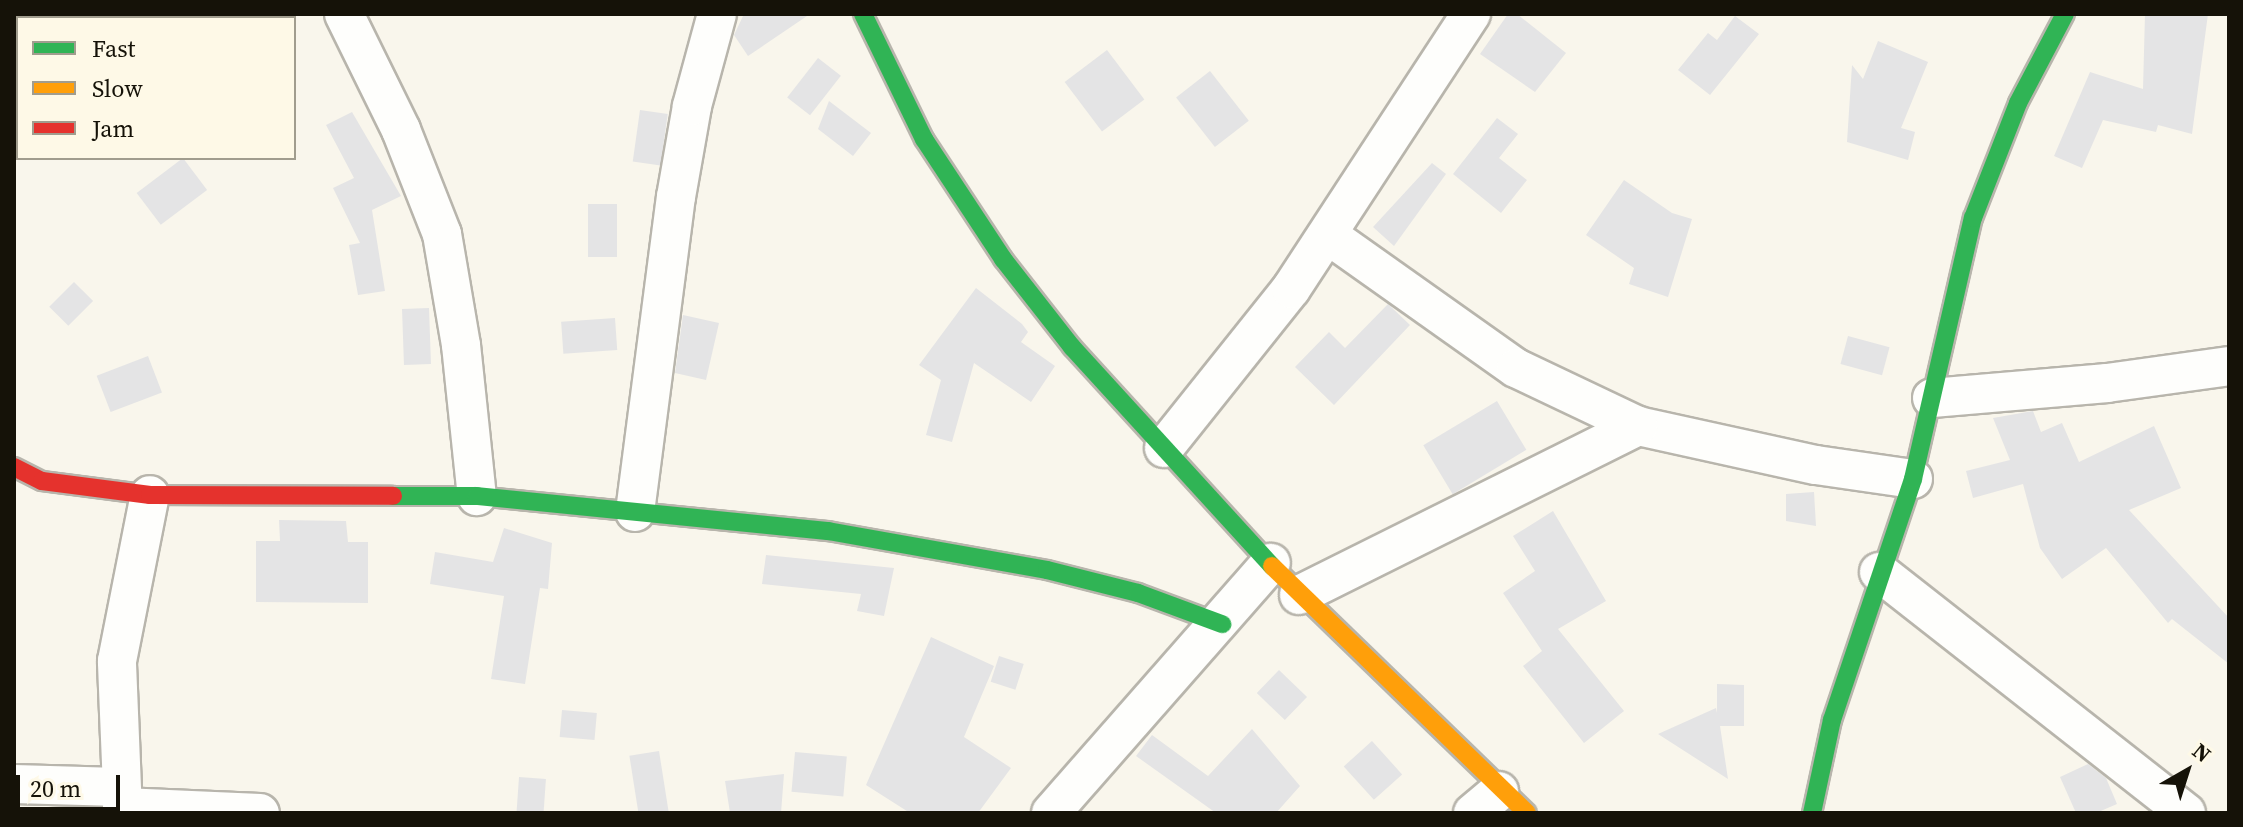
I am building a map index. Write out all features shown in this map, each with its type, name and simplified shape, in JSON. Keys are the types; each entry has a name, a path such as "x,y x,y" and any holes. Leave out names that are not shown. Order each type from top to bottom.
{"street":[{"path":"344,14 401,130 442,234 461,345 477,496"},
{"path":"635,512 676,197 692,106 717,14"},
{"path":"863,14 924,139 1003,259 1072,347 1299,595 1500,806"},
{"path":"1164,448 1231,369 1328,235 1471,14"},
{"path":"1812,813 1832,720 1879,572 1913,479 1973,218 2018,103 2065,14"},
{"path":"1328,235 1516,368 1638,426 1816,465 1913,479"},
{"path":"1932,398 2107,383 2229,366"},
{"path":"1299,595 1638,426"},
{"path":"14,467 42,481 150,495 291,491 477,496 939,548 1138,593 1222,624"},
{"path":"121,802 117,661 150,495"},
{"path":"1051,813 1222,624 1271,563"},
{"path":"1879,572 2186,813"},
{"path":"14,784 121,802 260,813"}],"building":[{"path":"744,14 810,14 748,56 734,35"},
{"path":"1508,14 1517,14 1566,53 1535,92 1480,54"},
{"path":"2145,14 2208,14 2192,134 2158,125 2156,132 2103,120 2082,168 2054,156 2090,72 2143,89"},
{"path":"1735,16 1759,34 1710,95 1678,70 1708,33 1717,40"},
{"path":"1878,41 1928,62 1901,128 1915,132 1908,160 1847,142 1852,65 1863,79"},
{"path":"1107,50 1144,100 1102,131 1065,82"},
{"path":"818,58 841,76 810,115 787,97"},
{"path":"1210,71 1249,121 1215,147 1176,97"},
{"path":"829,101 871,133 853,156 818,129"},
{"path":"640,110 668,114 660,165 633,161"},
{"path":"352,112 401,196 372,210 385,291 358,295 349,245 360,243 333,188 354,178 326,125"},
{"path":"1497,118 1518,134 1499,158 1527,180 1501,213 1453,174"},
{"path":"185,160 207,190 161,225 137,193"},
{"path":"1432,163 1446,174 1394,246 1373,227"},
{"path":"1624,180 1672,213 1692,219 1668,297 1629,284 1634,268 1586,235"},
{"path":"588,204 617,204 617,257 588,257"},
{"path":"74,282 93,301 68,326 49,307"},
{"path":"976,288 1022,324 1028,332 1021,342 1055,366 1031,402 974,363 952,442 926,435 941,380 919,365"},
{"path":"1388,304 1410,325 1334,405 1295,367 1329,332 1345,348"},
{"path":"429,308 431,364 404,365 402,309"},
{"path":"683,315 719,323 706,380 675,373"},
{"path":"615,318 617,350 563,354 561,322"},
{"path":"1848,336 1890,347 1882,375 1840,364"},
{"path":"148,356 162,392 111,412 97,376"},
{"path":"1497,401 1526,450 1453,494 1423,445"},
{"path":"2033,411 2041,432 2062,423 2079,462 2154,426 2181,488 2129,510 2229,618 2229,664 2172,619 2168,623 2106,548 2062,579 2040,548 2023,484 1973,498 1966,471 2010,460 1993,418"},
{"path":"1814,492 1816,526 1786,521 1786,494"},
{"path":"1553,511 1606,601 1558,629 1624,711 1584,743 1523,666 1542,651 1503,593 1535,571 1513,536"},
{"path":"279,520 346,521 348,542 368,542 368,603 256,602 256,541 280,541"},
{"path":"504,528 552,543 548,589 540,588 525,684 491,679 504,596 430,584 435,552 493,562"},
{"path":"766,555 894,568 884,616 857,611 861,594 762,584"},
{"path":"931,637 994,666 964,737 1011,768 978,813 910,813 866,785"},
{"path":"999,656 1024,664 1015,690 991,682"},
{"path":"1279,670 1307,697 1285,720 1257,693"},
{"path":"1717,684 1744,685 1744,726 1720,726 1728,779 1658,734 1716,708 1717,713"},
{"path":"562,710 597,713 595,740 560,737"},
{"path":"1252,729 1300,786 1276,813 1216,813 1136,756 1152,735 1208,776"},
{"path":"1372,741 1402,774 1374,800 1344,766"},
{"path":"659,751 669,813 638,813 629,756"},
{"path":"795,752 847,757 843,796 792,792"},
{"path":"2088,764 2106,778 2117,804 2096,813 2076,813 2060,777"},
{"path":"784,774 781,813 730,813 725,781"},
{"path":"519,777 546,779 544,813 516,813"}],"traffic: fast":[{"path":"863,14 924,139 1003,259 1072,347 1272,566"},
{"path":"1812,813 1832,720 1913,479 1973,218 2018,103 2065,14"},
{"path":"393,496 477,496 828,531 1047,570 1138,593 1222,624"}],"traffic: slow":[{"path":"1272,566 1527,813"}],"traffic: jam":[{"path":"14,467 42,481 150,495 393,496"}]}
